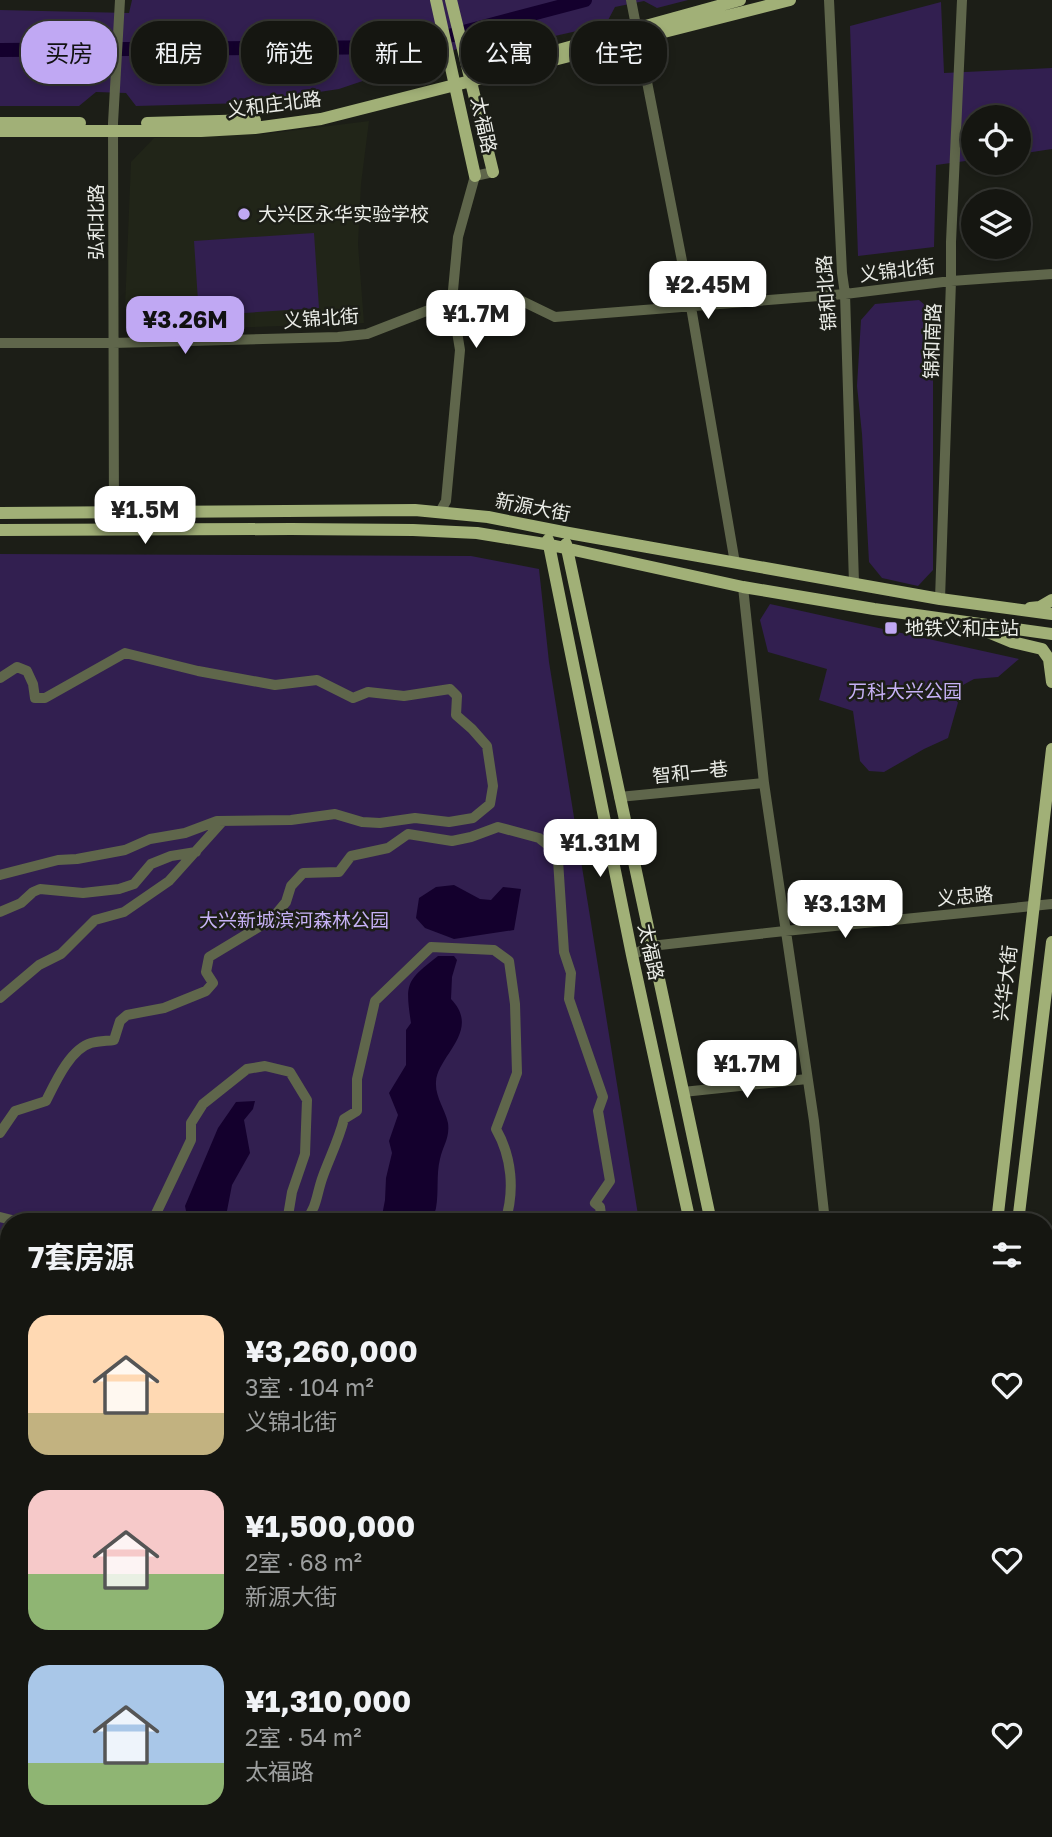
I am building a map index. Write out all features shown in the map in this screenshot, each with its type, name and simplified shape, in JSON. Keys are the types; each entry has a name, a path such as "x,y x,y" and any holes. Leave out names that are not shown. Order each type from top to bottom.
{"main road":[{"name":"义和庄北路","path":"667,24 740,0"},
{"name":"义和庄北路","path":"667,27 790,0"},
{"name":"太福路","path":"452,4 461,41"},
{"name":"太福路","path":"437,6 475,176"},
{"name":"义和庄北路","path":"0,122 201,131 255,128 321,119 461,81"},
{"name":"太福路","path":"473,84 493,172"},
{"name":"义和庄北路","path":"0,131 113,127"},
{"name":"新源大街","path":"0,513 440,512 488,517 735,563 1052,614"},
{"name":"太福路","path":"542,527 551,545 632,955 688,1213"},
{"path":"0,530 291,529 477,533 551,545 743,587 970,624 1052,634"},
{"name":"太福路","path":"563,532 709,1213"},
{"path":"827,601 832,579"},
{"path":"999,607 1040,607 1052,600"},
{"path":"970,624 1012,642 1042,649 1049,659 1052,682"},
{"name":"兴华大街","path":"998,1213 1052,749"},
{"path":"1019,1213 1052,942"}],"street":[{"name":"弘和北路","path":"114,529 113,127 120,0"},
{"name":"锦和北路","path":"829,0 845,294 854,583"},
{"name":"锦和南路","path":"940,598 962,0"},
{"path":"631,3 635,21"},
{"path":"648,84 691,307 735,563"},
{"path":"440,512 446,501 460,349 453,301 458,237 475,176 493,172"},
{"name":"义锦北街","path":"0,342 113,343 338,337 367,334 453,301 522,301 555,317 1052,274"},
{"path":"743,587 764,783 824,1213"},
{"path":"0,678 17,667 27,671 35,698 45,698 125,653 198,671 275,685 317,680 353,698 368,692 404,696 450,689 457,696 456,715 486,746 494,786 490,804 474,818 449,822 415,818 380,823 362,822 335,814 291,820 222,821 185,833 150,839 125,850 58,860 0,876"},
{"name":"智和一巷","path":"619,797 764,783"},
{"path":"0,999 39,965 61,954 95,920 124,912 169,881 222,821"},
{"path":"0,1133 15,1111 46,1101 58,1075 79,1049 90,1043 114,1040 120,1021 127,1015 164,1008 206,991 213,983 206,972 209,957 272,919 286,902 291,886 303,873 339,872 351,856 387,848 408,834 452,841 498,827 539,838 553,849 558,860 564,952 571,973 569,999 603,1097 598,1111 610,1181 595,1203 600,1207 601,1213"},
{"path":"0,912 22,903 33,891 40,889 83,893 119,889 134,884 151,864 171,856 196,852"},
{"name":"义忠路","path":"632,955 651,946 1052,904"},
{"path":"312,1213 344,1119 357,1111 357,1079 374,1000 431,947 494,950 509,961 515,1004 517,1073 496,1129 510,1159 508,1213"},
{"path":"156,1213 191,1140 191,1123 203,1104 247,1069 265,1066 290,1072 307,1100 305,1154 288,1213"},
{"path":"682,1092 807,1079"}],"shaded area":[{"name":"大兴区永华实验学校","path":"369,121 361,184 358,244 364,323 197,329 143,321 125,308 131,162 154,138 265,134"},
{"path":"454,885 480,899 491,900 503,887 521,889 514,930 454,939 425,928 416,918 419,898 436,887"},
{"path":"438,956 454,956 457,960 452,977 451,999 462,1022 456,1043 438,1072 436,1082 437,1093 448,1123 447,1137 439,1165 434,1213 383,1213 392,1153 389,1141 398,1115 389,1093 406,1065 406,1030 411,1023 408,991 419,971"},
{"path":"255,1101 253,1109 244,1120 250,1153 232,1185 227,1213 186,1213 185,1206 218,1128 236,1102"}],"green space":[{"path":"132,0 688,0 657,8 644,1 615,7 608,21 571,21 571,33 557,36 557,21 461,21 461,48 447,52 447,21 351,21 351,84 354,84 339,89 246,103 136,106 126,93 96,92 79,106 0,106 0,10 129,13"},
{"path":"941,2 944,73 1052,68 1052,149 1031,152 1031,105 961,105 961,162 936,165 934,247 858,256 850,26"},
{"path":"314,233 319,308 199,316 194,241"},
{"path":"919,300 933,312 933,570 918,586 882,578 869,562 857,386 861,320 875,304"},
{"name":"大兴新城滨河森林公园","path":"0,554 471,556 539,569 549,662 638,1213 0,1213"},
{"name":"万科大兴公园","path":"770,604 1019,659 998,677 974,679 963,685 948,738 884,772 869,771 860,761 853,711 819,700 827,669 768,652 760,620"}],"waterway":[{"path":"0,50 407,47 585,0"}],"place":[{"name":"大兴区永华实验学校","path":"244,214"},
{"name":"地铁义和庄站","path":"891,628"}]}
